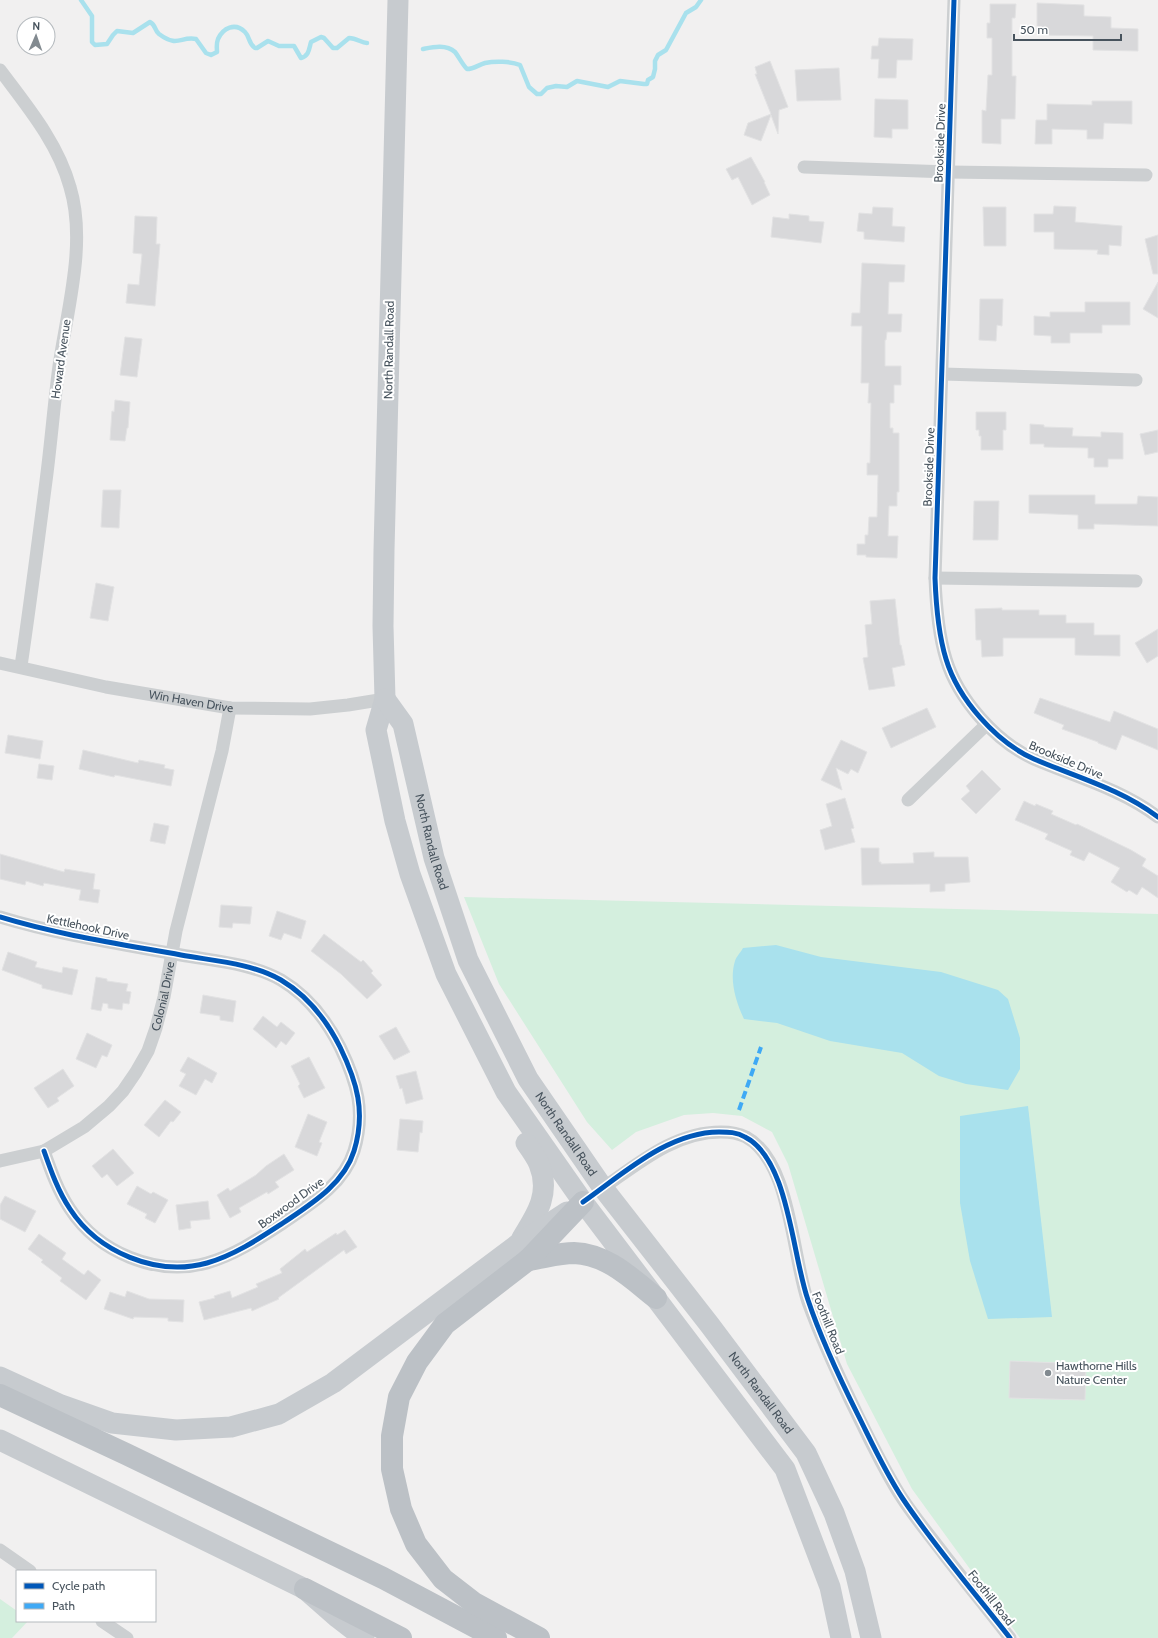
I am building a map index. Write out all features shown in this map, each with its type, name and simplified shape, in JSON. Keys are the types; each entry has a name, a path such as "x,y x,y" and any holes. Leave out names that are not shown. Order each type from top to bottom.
{"highway":[{"path":"539,1638 474,1603 443,1579 416,1544 401,1509 392,1469 392,1436 399,1397 417,1362 445,1324 523,1252 583,1202"},
{"path":"523,1252 575,1253 596,1257 620,1269 656,1298"},
{"path":"0,1395 383,1578 496,1638"},
{"path":"305,1589 401,1638"}],"main road":[{"name":"North Randall Road","path":"398,0 384,550 383,626 385,699 376,730 395,822 410,874 446,974 506,1092 583,1202 785,1469 830,1587 841,1638"},
{"name":"North Randall Road","path":"385,699 403,724 434,858 468,960 528,1079 603,1188 709,1324 806,1453 834,1513 855,1571 871,1638"},
{"path":"0,1377 61,1405 112,1423 176,1430 231,1427 279,1414 333,1383 523,1252 538,1213 543,1195 543,1176 539,1163 491,1086 482,1045"},
{"path":"0,1440 305,1589 338,1618 364,1638"}],"street":[{"name":"Brookside Drive","path":"954,0 943,374 935,578 939,627 946,660 962,694 986,725 1003,740 1033,758 1121,794 1158,817"},
{"name":"Howard Avenue","path":"0,70 29,108 64,169 70,187 76,225 74,269 59,366 45,488 21,666"},
{"name":"Brookside Drive","path":"804,167 949,172 1146,175"},
{"path":"943,374 1136,380"},
{"path":"935,578 1136,581"},
{"name":"Win Haven Drive","path":"0,662 106,687 230,708 310,709 385,699"},
{"name":"Colonial Drive","path":"0,1161 44,1151 84,1128 109,1106 123,1091 148,1051 164,997 180,916 224,744 230,708"},
{"path":"908,800 986,725"},
{"name":"Kettlehook Drive","path":"0,917 61,933 172,954"},
{"name":"Boxwood Drive","path":"44,1151 60,1193 83,1226 97,1239 112,1250 136,1260 174,1267 207,1263 243,1248 296,1214 325,1193 336,1182 347,1166 354,1153 360,1121 355,1081 328,1025 319,1013 281,980 264,973 247,967 172,954"},
{"name":"Foothill Road","path":"603,1188 668,1144 694,1135 711,1132 731,1132 746,1137 762,1150 770,1161 782,1189 798,1266 808,1302 838,1374 877,1454 902,1497 919,1522 1010,1638"},
{"path":"0,1550 29,1570"},
{"path":"103,1622 127,1638"}],"green space":[{"name":"Hawthorne Hills Nature Center","path":"464,897 1158,914 1158,1638 1020,1638 912,1489 847,1364 788,1164 772,1132 742,1116 713,1113 684,1115 636,1132 612,1150 587,1122 499,984"},
{"path":"0,1599 16,1610 16,1622 27,1622 12,1638 0,1638"}],"water":[{"path":"776,945 821,957 941,972 998,990 1008,999 1020,1038 1020,1069 1008,1090 966,1084 939,1076 902,1053 830,1041 777,1023 744,1019 734,991 733,968 736,959 743,948"},
{"path":"1028,1106 1052,1317 988,1319 970,1261 960,1203 960,1116"}],"building":[{"path":"1037,3 1084,5 1084,16 1111,17 1111,28 1138,29 1138,51 1093,50 1093,36 1037,35"},
{"path":"990,4 1016,4 1015,18 1012,18 1012,76 1016,76 1015,119 1001,119 1001,144 982,143 982,110 986,111 988,75 992,75 992,38 987,38 987,23 990,23"},
{"path":"879,38 913,39 912,60 897,60 896,78 878,78 879,59 871,59 872,46 878,46"},
{"path":"770,61 788,107 779,110 778,134 771,115 761,141 744,135 748,123 771,114 755,74 757,74 755,67"},
{"path":"839,68 841,100 797,101 795,70"},
{"path":"875,99 908,100 908,129 892,129 892,138 874,137"},
{"path":"1092,101 1132,101 1132,124 1104,123 1103,139 1087,139 1087,130 1052,129 1052,144 1035,144 1036,120 1047,120 1047,104 1092,105"},
{"path":"751,157 765,182 770,195 752,205 738,177 732,180 726,169"},
{"path":"1054,206 1076,207 1075,222 1122,226 1121,246 1109,245 1109,255 1097,254 1098,250 1054,249 1054,232 1034,232 1034,214 1053,214"},
{"path":"873,207 893,208 892,226 905,227 904,242 864,239 864,232 857,231 859,213 872,214"},
{"path":"983,207 1006,207 1006,246 984,246"},
{"path":"789,214 809,216 809,221 824,222 821,243 771,237 773,217 789,219"},
{"path":"135,216 157,217 156,244 160,244 155,306 126,303 128,284 139,285 142,254 133,253"},
{"path":"1158,235 1158,274 1153,274 1145,239"},
{"path":"862,263 905,265 904,282 889,282 888,314 902,314 901,332 887,332 885,340 885,366 901,366 901,385 894,385 894,403 890,403 890,428 893,428 893,433 899,433 899,492 897,492 897,506 889,506 888,536 898,536 897,558 866,557 866,555 857,555 857,544 865,544 865,535 868,535 869,517 877,517 878,475 867,475 867,463 870,463 871,403 868,403 869,383 861,383 862,326 851,326 852,313 860,313"},
{"path":"1158,282 1158,318 1143,309"},
{"path":"980,299 1003,299 1002,326 997,325 996,341 979,340"},
{"path":"1085,302 1130,302 1130,325 1102,325 1102,333 1070,333 1070,343 1051,343 1051,336 1034,335 1034,316 1050,317 1050,312 1085,312"},
{"path":"125,337 142,339 137,377 120,375"},
{"path":"115,400 130,402 128,428 125,441 110,440 112,411 114,412"},
{"path":"976,412 1006,412 1006,430 1003,430 1003,450 981,450 981,436 979,436 979,430 976,430"},
{"path":"1030,424 1044,425 1044,427 1073,428 1072,436 1101,437 1101,432 1123,433 1123,459 1108,459 1108,467 1094,467 1094,458 1088,458 1088,448 1044,447 1044,444 1030,444"},
{"path":"1158,430 1158,452 1145,455 1140,434"},
{"path":"103,490 121,490 119,528 101,527"},
{"path":"1029,495 1095,495 1095,504 1137,504 1138,496 1158,497 1158,526 1094,524 1094,529 1078,529 1078,515 1029,513"},
{"path":"974,501 999,501 998,540 973,540"},
{"path":"96,583 114,587 108,621 90,618"},
{"path":"895,599 900,645 905,665 892,668 895,686 869,690 863,658 868,657 865,625 872,624 870,601"},
{"path":"1002,608 1002,610 1039,610 1039,615 1066,615 1066,623 1094,623 1094,635 1120,635 1120,656 1075,655 1075,638 1003,638 1003,656 982,657 981,640 976,640 975,609"},
{"path":"1158,629 1158,656 1147,663 1135,643"},
{"path":"1040,698 1110,722 1114,711 1158,729 1158,750 1122,735 1116,750 1062,729 1064,725 1034,713"},
{"path":"927,708 936,727 891,748 882,728"},
{"path":"8,735 43,741 40,759 5,753"},
{"path":"841,740 867,752 858,773 851,769 848,774 836,768 842,790 821,780"},
{"path":"83,750 138,763 139,760 165,765 164,768 174,770 171,786 115,775 114,777 79,769"},
{"path":"39,764 54,766 52,780 37,778"},
{"path":"982,770 1001,789 976,814 961,799 970,791 966,786"},
{"path":"845,798 854,828 851,829 855,842 825,850 820,830 832,826 826,804"},
{"path":"1024,801 1053,811 1051,814 1076,825 1077,824 1131,850 1146,859 1142,866 1158,876 1158,898 1142,887 1137,895 1129,890 1127,892 1111,882 1120,868 1089,852 1084,861 1070,855 1072,851 1045,839 1048,834 1015,820"},
{"path":"154,823 169,826 165,844 150,841"},
{"path":"861,848 879,848 879,862 881,862 881,864 914,863 913,853 934,852 934,857 968,857 970,882 945,884 945,891 930,892 930,884 862,885"},
{"path":"0,854 64,872 65,869 95,874 93,889 100,890 98,903 79,900 81,890 44,883 43,886 26,881 25,885 0,879"},
{"path":"221,905 252,907 250,924 233,923 232,928 219,927"},
{"path":"277,911 306,921 301,939 284,933 281,940 269,936"},
{"path":"324,934 361,962 363,960 373,971 371,973 382,985 367,999 341,974 311,951"},
{"path":"8,952 37,962 35,967 62,973 63,967 78,970 72,995 42,988 42,985 2,970"},
{"path":"96,977 107,979 107,981 128,984 126,991 131,992 129,1004 123,1003 122,1010 108,1008 108,1004 103,1003 101,1011 91,1009"},
{"path":"203,995 236,1001 233,1022 220,1020 220,1016 200,1013"},
{"path":"263,1016 277,1027 281,1022 295,1033 286,1045 281,1041 276,1048 253,1029"},
{"path":"396,1027 410,1052 394,1060 379,1036"},
{"path":"87,1033 112,1045 107,1057 102,1055 96,1068 76,1059"},
{"path":"188,1057 217,1073 212,1083 205,1079 196,1095 179,1086 186,1074 180,1071"},
{"path":"309,1057 325,1088 304,1098 298,1086 300,1084 291,1066"},
{"path":"63,1069 74,1086 57,1098 59,1101 48,1108 34,1088"},
{"path":"416,1071 423,1099 406,1104 402,1088 400,1089 396,1076"},
{"path":"165,1100 181,1112 173,1122 171,1121 159,1137 144,1125"},
{"path":"308,1114 327,1122 319,1142 322,1143 317,1156 295,1147"},
{"path":"400,1119 423,1121 422,1133 420,1132 418,1152 397,1150"},
{"path":"113,1149 134,1173 117,1186 107,1174 102,1178 92,1166"},
{"path":"284,1154 294,1170 275,1182 279,1187 239,1208 241,1212 230,1218 217,1195 228,1188 230,1191 256,1175"},
{"path":"137,1186 151,1194 153,1192 168,1200 155,1223 145,1218 147,1214 127,1204"},
{"path":"5,1196 36,1211 25,1232 0,1219 0,1205"},
{"path":"208,1201 210,1219 190,1221 191,1228 179,1230 176,1205"},
{"path":"345,1230 357,1247 346,1254 344,1250 278,1298 279,1299 252,1311 251,1308 204,1320 199,1302 215,1298 214,1296 230,1291 232,1298 258,1287 256,1284 282,1273 280,1269 305,1249 307,1252 336,1233 337,1235"},
{"path":"39,1234 66,1253 62,1259 84,1275 88,1270 101,1280 86,1300 60,1281 62,1278 41,1262 43,1260 28,1249"},
{"path":"127,1291 149,1299 184,1300 183,1322 168,1321 168,1318 134,1317 133,1319 104,1309 110,1292 125,1297"},
{"name":"Hawthorne Hills Nature Center","path":"1010,1361 1086,1364 1085,1400 1009,1398"}],"waterway":[{"path":"81,0 92,16 92,42 95,45 107,44 117,31 133,33 150,22 156,31 165,38 175,41 191,38 196,39 206,53 211,55 217,52 217,43 220,35 226,29 233,27 237,27 245,32 251,44 255,48 268,41 279,46 294,46 301,58 306,56 311,42 321,37 324,38 333,48 337,48 349,38 367,43"},
{"path":"423,49 439,47 451,49 455,52 467,69 493,62 507,62 520,65 529,87 537,94 541,94 547,88 556,86 567,87 577,81 608,87 620,81 647,84 648,80 653,77 655,61 658,55 666,50 686,13 696,7 701,0"}],"marked path":[{"path":"739,1110 761,1047"}],"cycle path":[{"path":"954,0 935,578 938,619 943,649 959,689 969,704 980,718 1006,742 1034,759 1114,791 1144,807 1158,817"},
{"path":"0,917 90,939 245,966 269,974 281,980 300,993 329,1027 346,1060 358,1098 358,1137 349,1163 343,1174 335,1183 315,1201 247,1246 207,1263 168,1267 130,1257 112,1249 96,1238 70,1209 55,1181 44,1151"},
{"path":"583,1202 647,1156 682,1139 700,1134 719,1132 732,1133 745,1137 760,1148 771,1165 780,1186 808,1300 819,1329 837,1372 879,1457 896,1489 915,1517 1010,1638"}],"place":[{"name":"Hawthorne Hills Nature Center","path":"1048,1373"}]}
